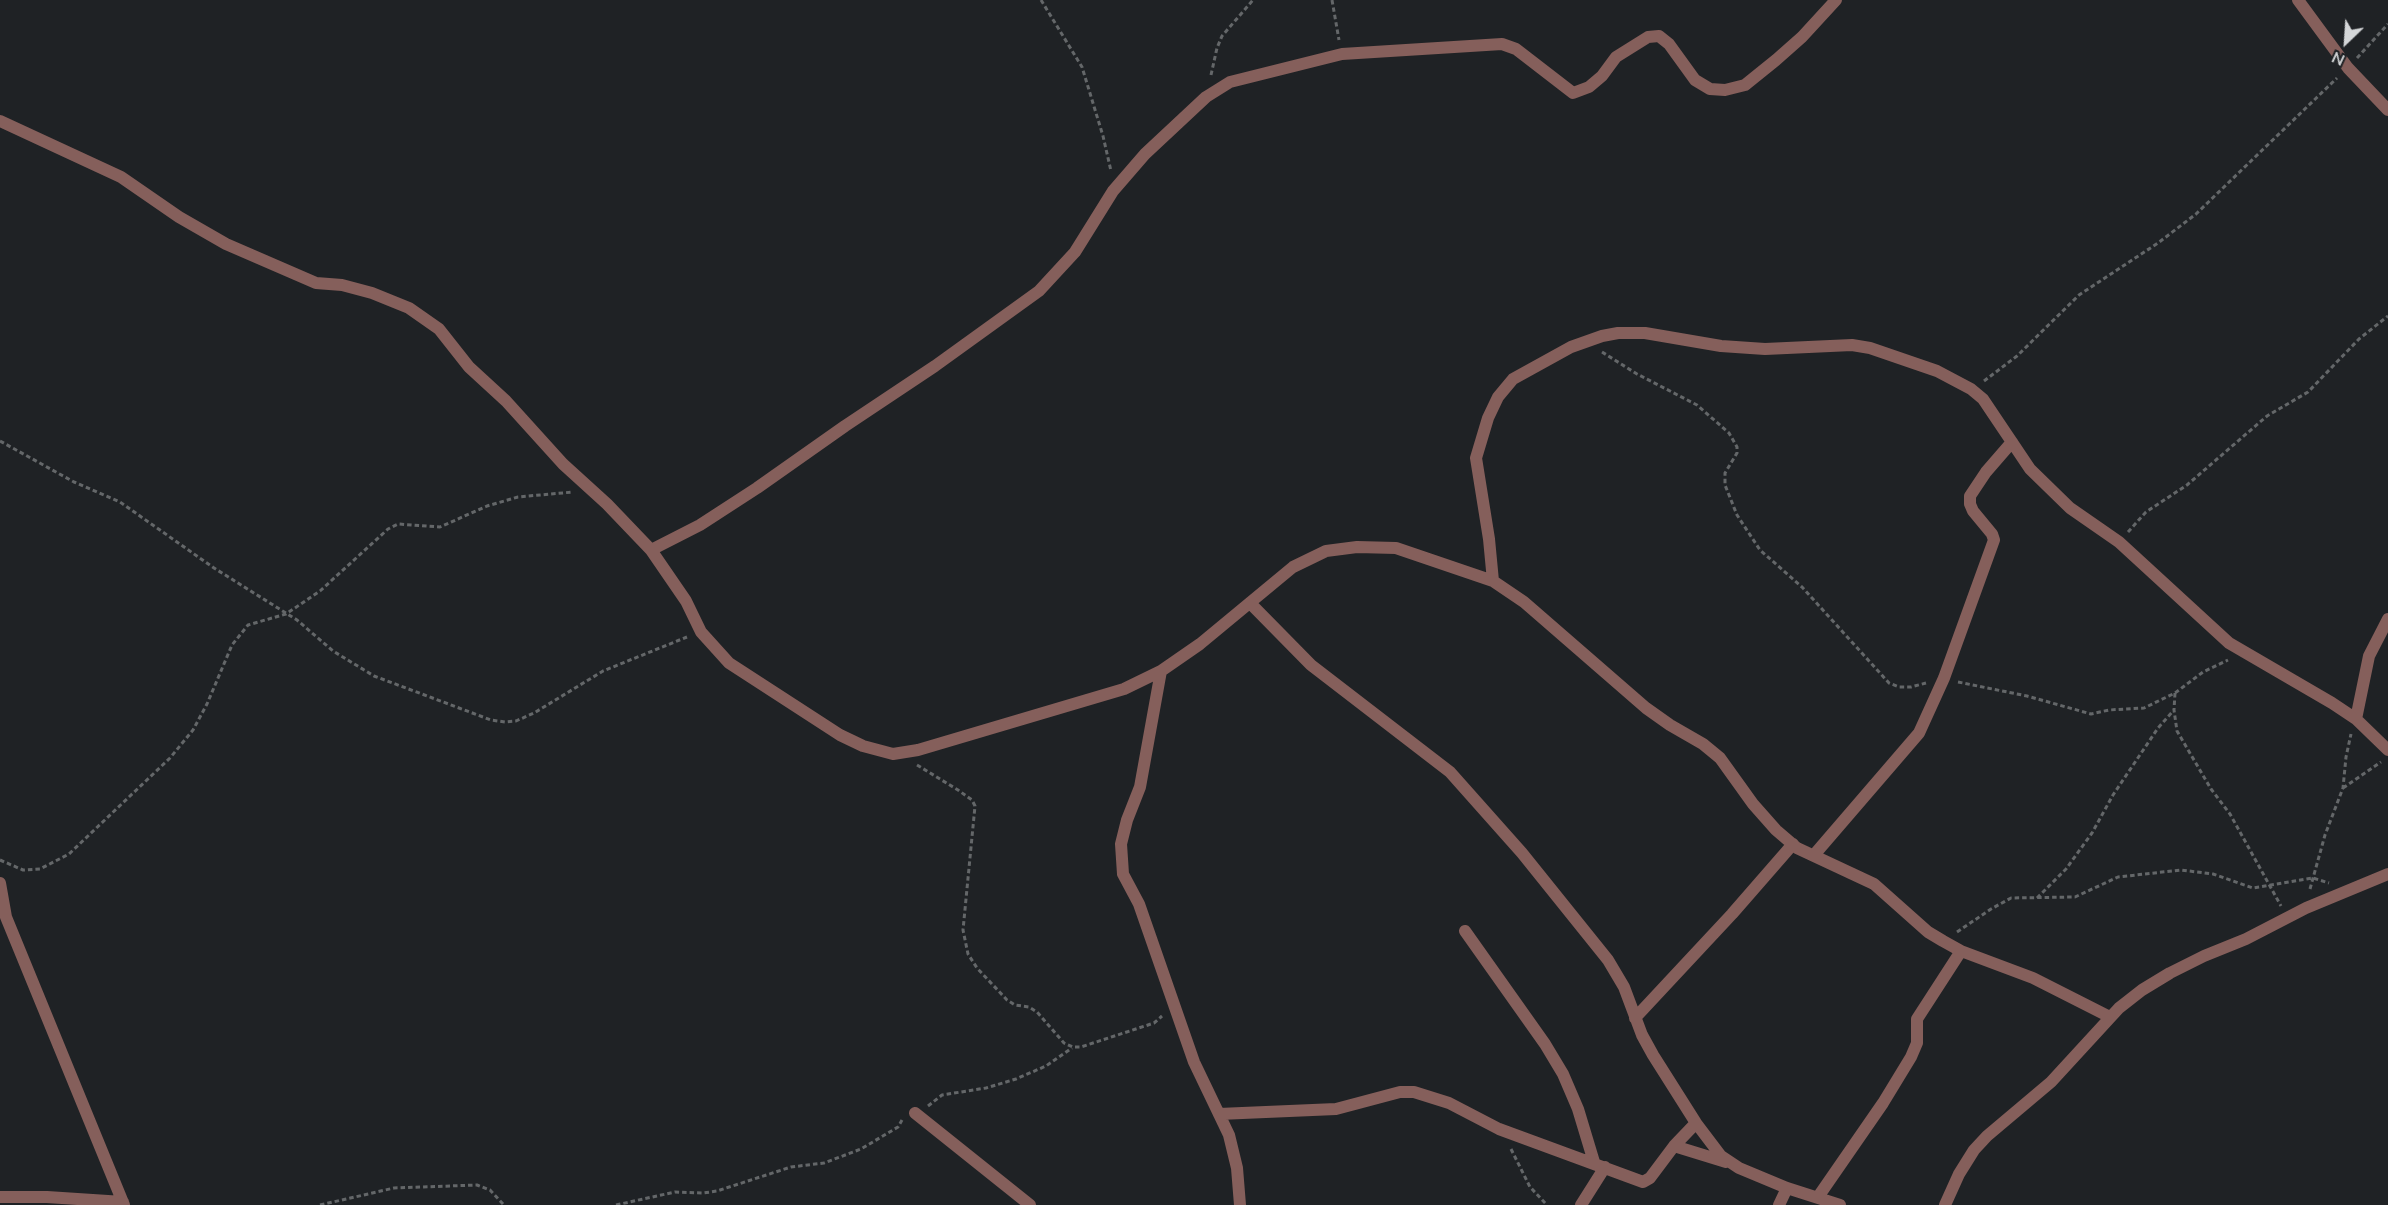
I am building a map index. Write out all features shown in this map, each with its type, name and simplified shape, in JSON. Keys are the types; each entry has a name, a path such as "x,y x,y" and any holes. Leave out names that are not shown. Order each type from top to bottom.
{"street":[{"path":"651,550 700,525 757,488 1039,291 1075,252 1113,191 1145,154 1206,97 1230,82 1342,54 1502,44 1516,49 1573,93 1589,87 1616,57 1648,37 1659,36 1669,44 1695,80 1710,89 1725,90 1744,85 1776,60 1802,37 1836,0"},
{"path":"2298,0 2348,68 2388,110"},
{"path":"0,121 121,177 179,217 235,248 316,283 342,285 372,293 409,308 439,329 469,367 506,401 536,436 651,550 686,601 700,632 729,663 840,735 862,746 893,754 918,750 1124,689 1161,671 1200,644 1293,567 1326,551 1357,547 1396,548 1493,580 1524,602 1646,708 1703,744 1720,758 1753,804 1792,844 1874,884 1928,933 1961,951 2034,978 2110,1017"},
{"path":"1493,580 1476,458 1488,418 1498,397 1513,379 1541,362 1586,342 1602,336 1633,332 1765,349 1852,345 1870,348 1919,363 1955,379 1983,399 2030,469 2070,508 2119,542 2229,643 2305,686 2356,719 2388,750"},
{"path":"1814,855 1919,733 1944,678 1994,540 1992,534 1973,511 1970,496 1986,472 2012,442"},
{"path":"1250,603 1311,665 1399,732 1462,784 1522,853 1608,960 1624,987 1635,1018 1653,1055 1696,1124 1721,1156 1730,1163"},
{"path":"2356,719 2369,656 2388,619"},
{"path":"1161,671 1140,787 1127,820 1121,844 1123,874 1139,904 1194,1062 1229,1135 1237,1168 1240,1205"},
{"path":"1635,1018 1732,914 1792,844"},
{"path":"1945,1205 1959,1174 1974,1150 1987,1136 2051,1082 2110,1017 2142,990 2170,973 2307,908 2388,874"},
{"path":"0,883 6,917 123,1204 47,1197 0,1197"},
{"path":"1465,931 1545,1044 1563,1074 1578,1109 1600,1165 1581,1205"},
{"path":"1818,1197 1911,1058 1917,1043 1917,1019 1961,951"},
{"path":"1219,1114 1336,1109 1400,1092 1414,1092 1449,1103 1499,1129 1638,1181 1647,1181 1674,1146 1696,1124"},
{"path":"915,1113 1030,1205"},
{"path":"1674,1146 1730,1163 1787,1188 1840,1205"},
{"path":"1779,1205 1787,1188"}],"path":[{"path":"1041,0 1082,67 1109,157 1113,191"},
{"path":"1206,97 1222,36 1253,0"},
{"path":"1332,0 1342,54"},
{"path":"1971,390 2017,356 2079,295 2158,243 2196,214 2310,102 2348,68 2388,24"},
{"path":"2119,542 2146,512 2187,485 2267,416 2308,392 2359,339 2388,316"},
{"path":"1586,342 1637,374 1697,405 1729,433 1737,447 1737,453 1724,480 1737,515 1760,550 1802,587 1889,683 1899,687 1911,687 1944,678 2027,696 2091,714 2109,710 2144,708 2175,693 2203,672 2243,652"},
{"path":"0,441 74,482 120,502 214,568 297,620 333,651 374,676 491,720 516,721 534,713 603,671 700,632"},
{"path":"0,860 22,870 40,869 69,854 170,758 193,730 239,635 248,625 286,614 320,591 380,535 398,524 440,527 487,506 518,497 592,492"},
{"path":"2175,693 2174,710 2177,731 2211,789 2230,814 2288,918"},
{"path":"2036,899 2066,869 2092,833 2113,795 2158,728 2174,710"},
{"path":"2307,908 2325,835 2343,788 2347,749 2356,719"},
{"path":"893,754 958,790 972,800 975,806 963,930 968,954 977,968 1007,1000 1037,1012 1064,1043 1073,1047 1081,1047 1154,1023 1174,1007"},
{"path":"2343,788 2388,758"},
{"path":"1943,941 2011,898 2075,897 2113,879 2181,870 2213,874 2253,888 2313,878 2346,891"},
{"path":"616,1205 675,1192 717,1191 791,1167 824,1163 861,1149 898,1127 906,1115 925,1108 942,1095 986,1088 1046,1066 1073,1047"},
{"path":"1499,1129 1530,1188 1547,1205"},
{"path":"320,1205 394,1188 477,1185 490,1190 504,1205"}]}
